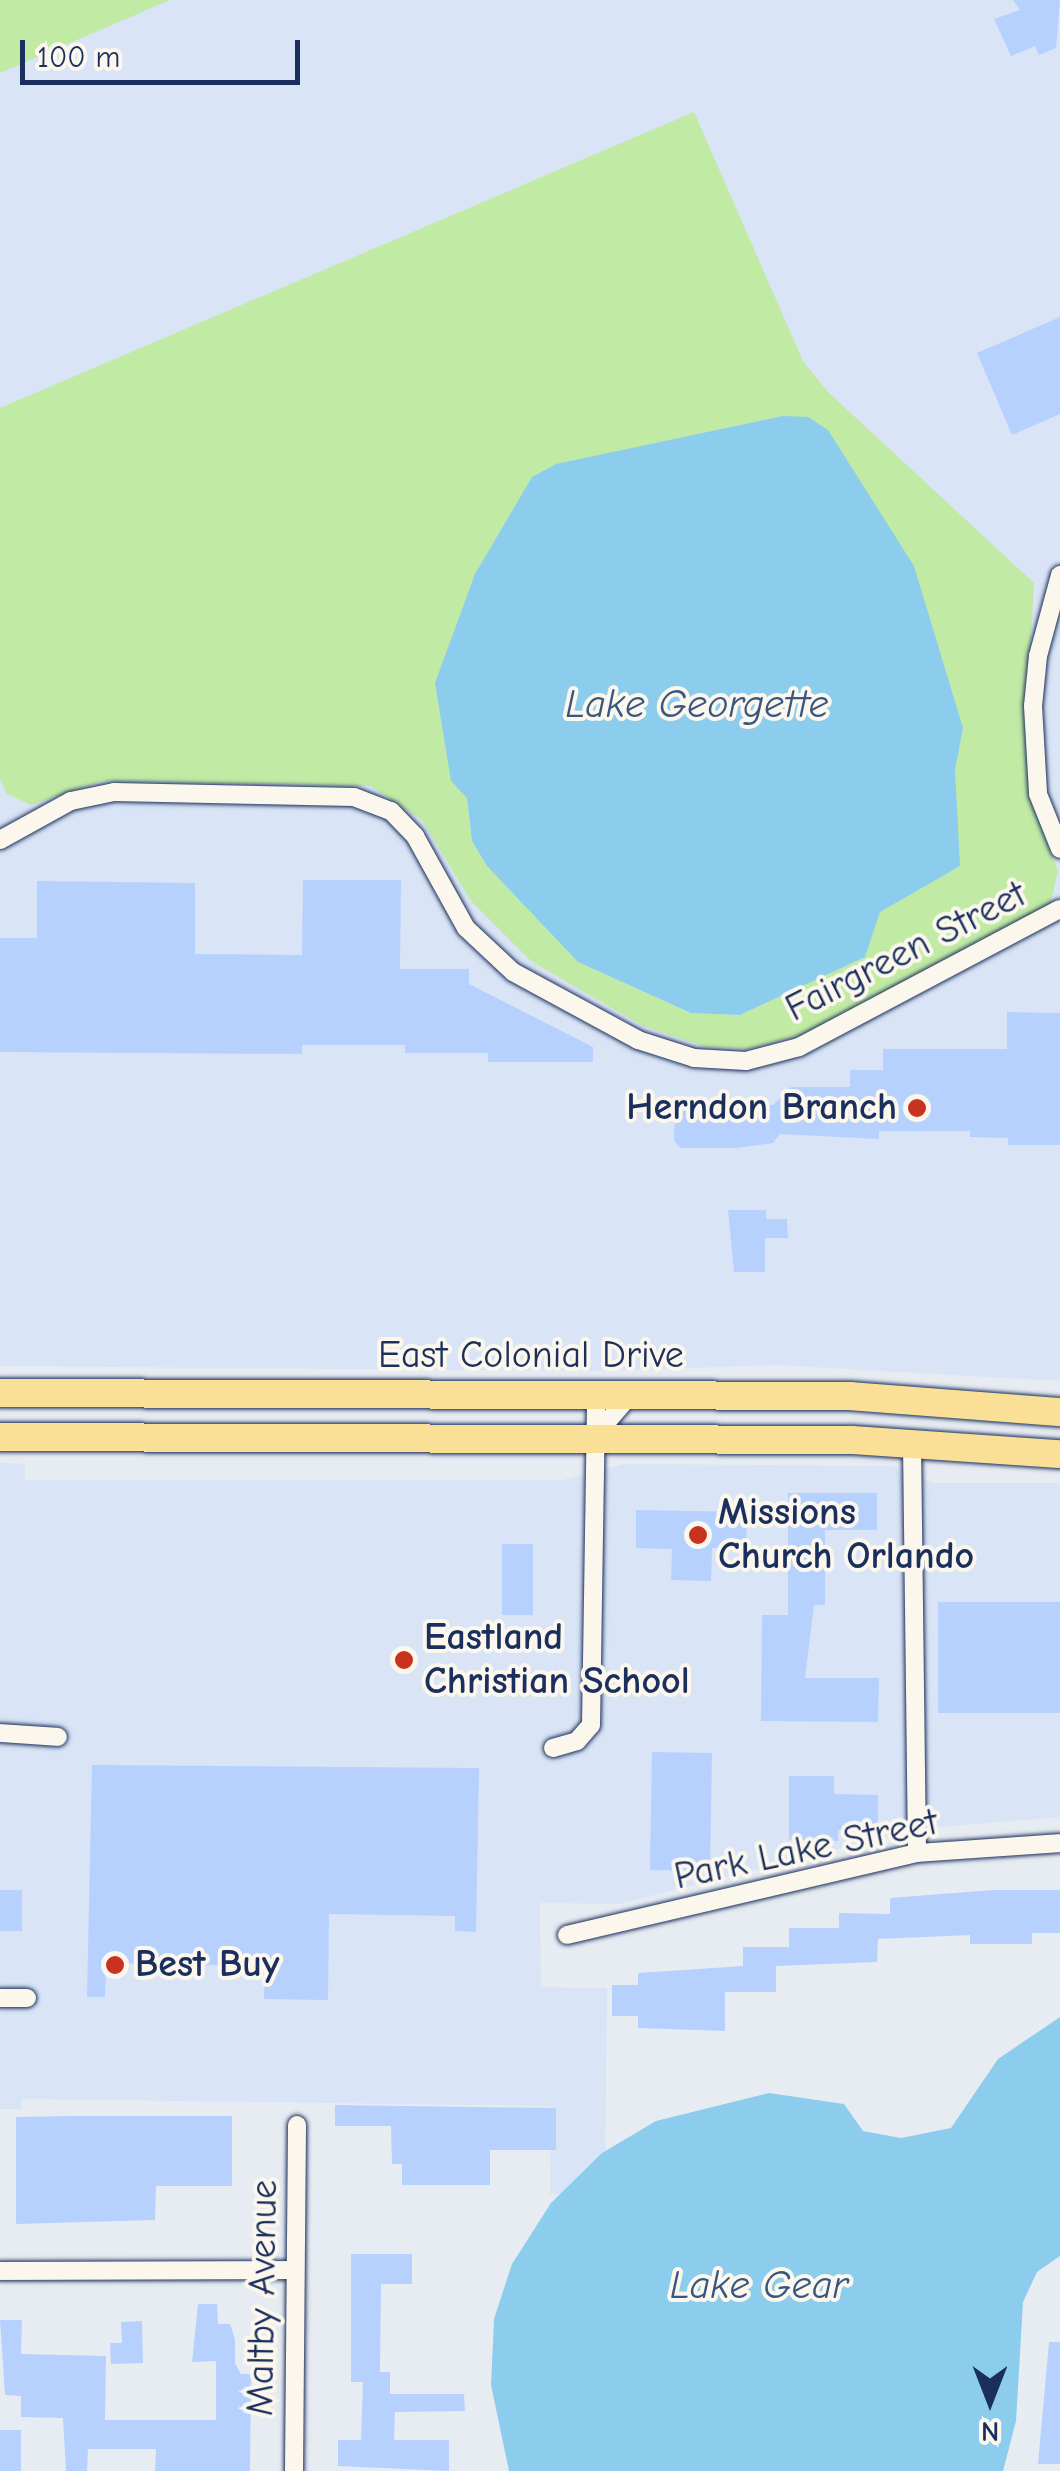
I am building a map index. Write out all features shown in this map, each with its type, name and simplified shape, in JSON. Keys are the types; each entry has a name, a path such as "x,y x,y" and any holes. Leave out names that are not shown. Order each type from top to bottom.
{"highway":[{"name":"East Colonial Drive","path":"0,1392 631,1394 924,1400 1060,1412"},
{"path":"216,1437 245,1412 293,1394"},
{"path":"852,1440 898,1425 924,1400"},
{"path":"912,1443 935,1424 1000,1408"},
{"path":"0,1436 852,1440 1060,1454"}],"street":[{"path":"1060,575 1038,656 1033,706 1038,794 1060,849"},
{"name":"Fairgreen Street","path":"0,840 72,801 114,792 354,797 391,811 403,824 466,928 514,972 638,1040 694,1058 746,1061 799,1047 1060,909"},
{"path":"554,1748 577,1742 591,1725 596,1394"},
{"path":"593,1438 631,1394"},
{"path":"912,1443 917,1853"},
{"path":"0,1733 58,1737"},
{"name":"Park Lake Street","path":"568,1935 917,1853 1060,1843"},
{"path":"0,1998 27,1998"},
{"name":"Maltby Avenue","path":"294,2471 297,2125"},
{"path":"0,2271 295,2270"}],"shaded area":[{"path":"0,0 1060,0 1060,1381 777,1365 597,1371 0,1366"},
{"path":"0,1463 25,1464 25,1480 562,1480 625,1464 891,1466 934,1483 1060,1483 1060,1817 916,1829 619,1904 540,1903 541,1987 607,1988 605,2194 550,2194 551,2106 22,2099 21,2109 0,2109"}],"green space":[{"path":"0,0 170,0 0,73"},
{"path":"694,112 803,361 828,392 1034,583 1025,746 1038,817 1058,871 1050,905 805,1034 749,1049 706,1047 643,1026 531,961 471,901 422,820 370,786 102,781 31,805 7,794 0,779 0,408","holes":["783,416 963,727 955,770 959,866 880,912 865,957 740,1015 691,1013 578,962 487,866 472,841 467,798 682,440"]}],"water":[{"name":"Lake Georgette","path":"783,416 808,417 828,430 914,566 963,728 955,770 960,866 880,912 865,957 740,1015 691,1013 578,962 487,866 472,841 467,798 451,781 435,683 475,574 532,477 556,464"},
{"name":"Lake Gear","path":"1060,2017 1060,2256 1037,2272 1023,2302 1016,2421 1003,2471 509,2471 491,2385 494,2319 512,2264 551,2203 602,2153 656,2121 769,2093 844,2104 863,2131 901,2138 951,2128 998,2059"}],"building":[{"path":"1013,0 1060,0 1056,48 1039,55 1035,46 1011,56 994,19 1020,10"},
{"path":"1060,317 1060,414 1012,435 977,353"},
{"path":"303,880 401,880 400,969 469,969 469,984 593,1047 593,1062 488,1062 488,1053 405,1053 405,1045 302,1045 302,1054 0,1052 0,938 37,938 37,881 195,883 195,954 302,955"},
{"path":"1007,1012 1060,1013 1060,1145 1008,1145 1008,1138 970,1137 970,1131 879,1131 879,1139 780,1134 773,1143 736,1148 681,1148 674,1141 675,1107 683,1104 773,1105 791,1087 850,1087 850,1070 883,1070 883,1049 1007,1049"},
{"path":"728,1210 766,1210 766,1219 787,1219 788,1238 765,1238 765,1272 734,1272"},
{"path":"788,1493 877,1493 877,1530 825,1530 825,1605 814,1605 805,1678 879,1678 878,1722 761,1721 762,1615 788,1615"},
{"path":"636,1510 747,1512 746,1549 712,1548 711,1581 671,1580 672,1549 636,1548"},
{"path":"502,1544 533,1544 533,1615 502,1615"},
{"path":"938,1602 1060,1602 1060,1713 938,1713"},
{"path":"652,1752 712,1753 710,1871 650,1870"},
{"path":"92,1765 479,1768 476,1932 455,1931 455,1916 329,1914 328,2000 264,1999 265,1966 106,1963 105,1997 87,1997"},
{"path":"789,1776 834,1776 834,1794 878,1795 878,1830 838,1830 838,1841 789,1840"},
{"path":"0,1890 22,1890 22,1931 0,1931"},
{"path":"993,1890 1060,1890 1060,1933 1032,1933 1032,1944 970,1944 970,1935 878,1939 877,1962 776,1966 776,1992 725,1992 725,2031 638,2028 638,2016 612,2016 612,1985 638,1985 638,1973 743,1966 743,1947 789,1947 789,1928 839,1928 839,1913 890,1914 890,1898"},
{"path":"335,2105 556,2108 556,2150 490,2150 490,2185 402,2185 402,2164 392,2164 391,2126 335,2126"},
{"path":"232,2116 232,2186 156,2186 155,2220 16,2224 16,2117"},
{"path":"351,2254 412,2254 412,2284 381,2284 380,2372 390,2372 390,2394 464,2394 465,2411 395,2412 394,2440 449,2440 449,2471 338,2466 338,2440 361,2440 363,2382 351,2382"},
{"path":"198,2304 217,2304 218,2324 230,2324 235,2339 235,2363 241,2374 251,2374 250,2471 155,2471 156,2449 88,2449 87,2471 66,2471 63,2418 21,2417 21,2396 5,2395 0,2320 22,2320 21,2354 106,2356 105,2420 216,2420 216,2361 192,2362"},
{"path":"142,2321 143,2363 111,2364 110,2343 122,2343 121,2322"},
{"path":"1049,2342 1060,2342 1060,2464 1038,2464"},
{"path":"0,2430 21,2430 21,2471 0,2471"}],"place":[{"name":"Herndon Branch","path":"917,1108"},
{"name":"Missions Church Orlando","path":"698,1535"},
{"name":"Eastland Christian School","path":"404,1660"},
{"name":"Best Buy","path":"115,1965"}]}
